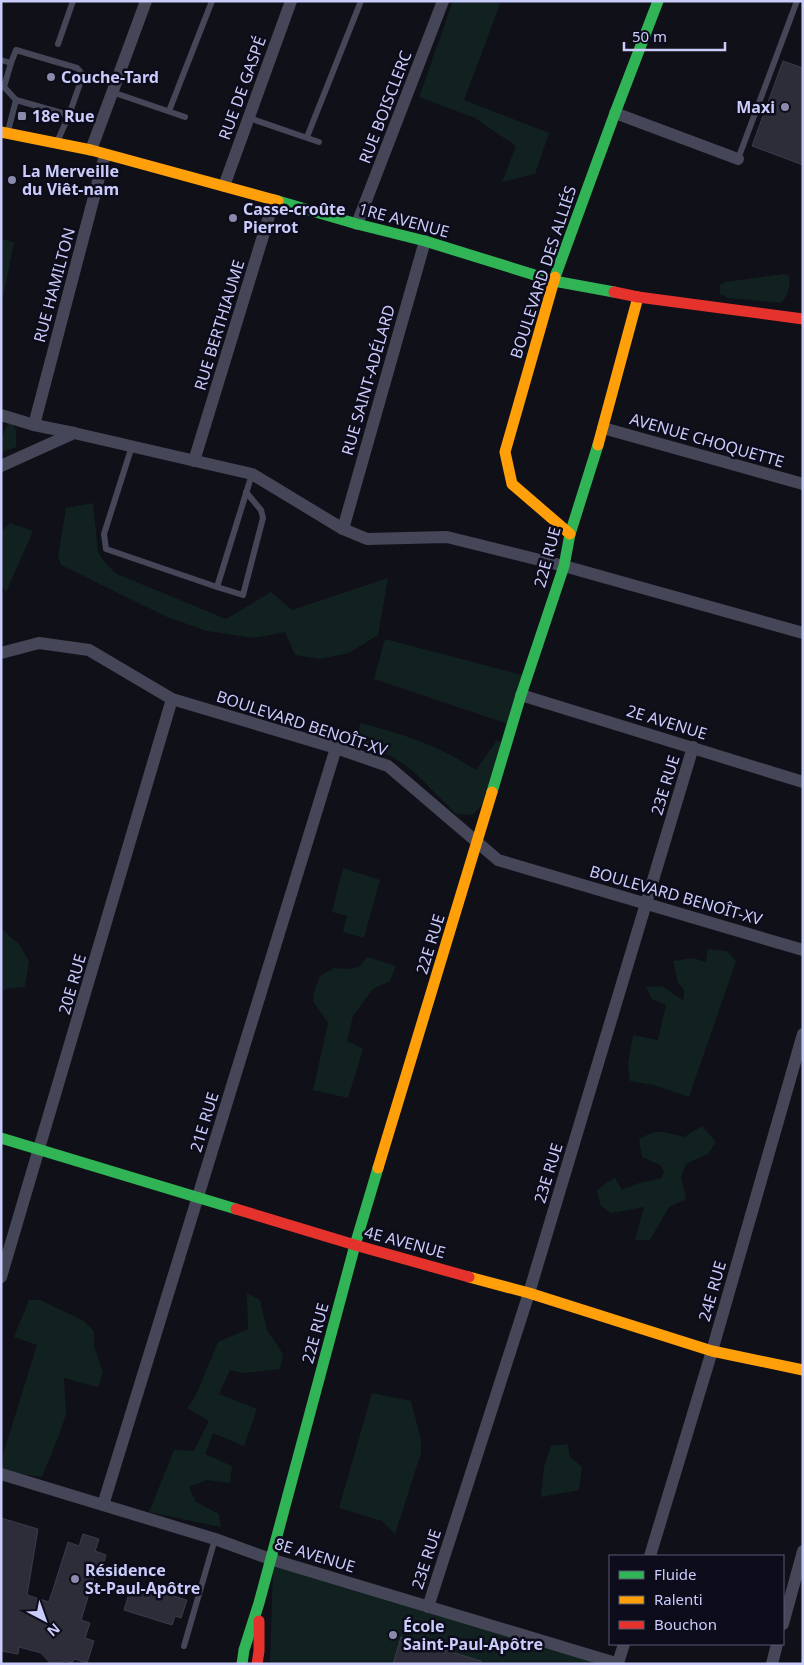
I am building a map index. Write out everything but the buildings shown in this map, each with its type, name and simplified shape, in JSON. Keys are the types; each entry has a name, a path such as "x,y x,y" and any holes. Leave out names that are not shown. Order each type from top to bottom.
{"street":[{"path":"90,150 146,1"},
{"name":"RUE DE GASPÉ","path":"224,186 291,1"},
{"name":"RUE BOISCLERC","path":"357,224 442,1"},
{"name":"BOULEVARD DES ALLIÉS","path":"570,534 512,484 504,452 554,280 658,1"},
{"path":"615,113 738,159"},
{"name":"1RE AVENUE","path":"4,133 105,154 425,241 554,280 638,297 803,319"},
{"name":"RUE HAMILTON","path":"34,425 105,154"},
{"name":"RUE BERTHIAUME","path":"194,461 274,200"},
{"name":"RUE SAINT-ADÉLARD","path":"343,529 425,241"},
{"name":"22E RUE","path":"242,1664 244,1650 260,1603 270,1559 356,1245 522,695 564,566 570,534 603,428 638,297"},
{"path":"1,415 34,425 252,474 343,529 367,539 447,537 564,566 803,633"},
{"name":"AVENUE CHOQUETTE","path":"603,428 803,484"},
{"path":"1,466 74,433"},
{"name":"BOULEVARD BENOÎT-XV","path":"1,653 39,643 89,650 172,699 336,748 388,766 498,860 803,950"},
{"name":"2E AVENUE","path":"522,695 803,782"},
{"name":"20E RUE","path":"1,1277 172,699"},
{"name":"23E RUE","path":"428,1607 529,1293 693,747"},
{"name":"21E RUE","path":"103,1505 336,748"},
{"name":"24E RUE","path":"650,1555 712,1351 803,1034"},
{"name":"4E AVENUE","path":"1,1138 356,1245 529,1293 712,1351 803,1370"},
{"name":"8E AVENUE","path":"1,1474 214,1539 270,1559 619,1664"},
{"path":"784,1620 803,1551"},
{"name":"22E RUE","path":"257,1664 260,1603"},
{"path":"619,1664 624,1645"},
{"path":"772,1664 778,1645"}],"lane":[{"path":"58,44 73,1"},
{"path":"169,111 212,1"},
{"path":"307,137 361,1"},
{"path":"738,159 797,1"},
{"path":"68,114 16,100 4,87 16,50 77,68 83,75 185,117"},
{"path":"1,60 12,63"},
{"path":"57,143 83,75"},
{"path":"4,133 16,100"},
{"path":"249,118 319,142"},
{"path":"132,446 104,534 106,549 242,595 264,518 261,510 246,492"},
{"path":"217,587 252,474"},
{"path":"184,1646 214,1539"}],"shaded area":[{"path":"453,1 494,1 500,4 464,100 549,133 535,174 502,182 516,146 475,118 419,97"},
{"path":"1,239 14,242 1,308"},
{"path":"784,274 789,276 790,283 787,294 781,303 729,298 720,294 720,285 725,282"},
{"path":"10,420 16,430 16,447 1,452 1,439"},
{"path":"93,503 98,552 106,564 117,574 226,619 271,592 292,610 388,578 378,635 349,653 320,659 295,655 285,632 254,638 207,631 167,617 61,565 58,557 66,508"},
{"path":"10,523 33,531 6,592 1,584 1,532"},
{"path":"385,639 522,675 508,724 374,679"},
{"path":"361,723 435,747 476,770 497,740 505,746 483,804 472,815 456,814 413,771 393,757 353,740"},
{"path":"343,868 380,880 364,938 343,932 347,916 332,912"},
{"path":"1,929 19,944 29,961 25,987 6,989 1,992"},
{"path":"708,949 727,951 736,961 689,1097 654,1085 630,1081 628,1065 633,1035 658,1040 666,1005 652,999 646,987 662,986 684,1001 684,990 678,983 673,961 693,958 706,962"},
{"path":"367,957 396,966 390,981 373,989 353,1016 347,1041 363,1049 348,1098 313,1090 328,1023 313,1001 320,976 334,968 347,969 359,967"},
{"path":"702,1126 716,1142 708,1154 686,1164 681,1177 686,1199 669,1207 650,1240 635,1240 644,1207 611,1213 601,1206 597,1191 615,1178 622,1190 639,1183 662,1178 664,1171 660,1165 642,1157 639,1139 657,1132 684,1137"},
{"path":"247,1293 260,1300 267,1330 283,1354 280,1369 244,1373 230,1370 219,1394 257,1409 244,1446 213,1433 205,1454 232,1466 230,1483 207,1480 189,1487 196,1502 219,1514 221,1527 149,1512 174,1450 194,1451 209,1421 187,1408 195,1397 218,1342 248,1329"},
{"path":"29,1300 40,1300 84,1321 94,1331 94,1346 103,1373 98,1387 64,1378 66,1414 42,1477 1,1471 1,1461 37,1345 14,1337"},
{"path":"372,1393 411,1401 421,1440 421,1453 395,1534 382,1521 339,1508"},
{"path":"568,1444 570,1457 582,1467 579,1490 541,1497 544,1467 551,1446"},
{"name":"École Saint-Paul-Apôtre","path":"270,1559 601,1664 270,1664 273,1567"}],"traffic: fast":[{"path":"555,277 658,1"},
{"path":"278,201 425,241 554,281 614,292"},
{"path":"492,792 521,695 564,566 570,534 598,445"},
{"path":"1,1138 236,1209"},
{"path":"242,1664 244,1650 259,1603 355,1245 378,1168"}],"traffic: slow":[{"path":"1,132 91,150 278,201"},
{"path":"555,277 505,452 512,484 570,534"},
{"path":"598,445 638,297"},
{"path":"378,1168 492,792"},
{"path":"469,1277 529,1293 712,1351 803,1370"}],"traffic: jam":[{"path":"614,292 638,297 803,319"},
{"path":"236,1209 469,1277"},
{"path":"257,1664 259,1621"}],"place":[{"name":"Couche-Tard","path":"51,77"},
{"name":"Maxi","path":"785,107"},
{"name":"18e Rue","path":"22,116"},
{"name":"La Merveille du Viêt-nam","path":"12,180"},
{"name":"Casse-croûte Pierrot","path":"233,218"},
{"name":"Résidence St-Paul-Apôtre","path":"75,1579"},
{"name":"École Saint-Paul-Apôtre","path":"393,1635"}]}
